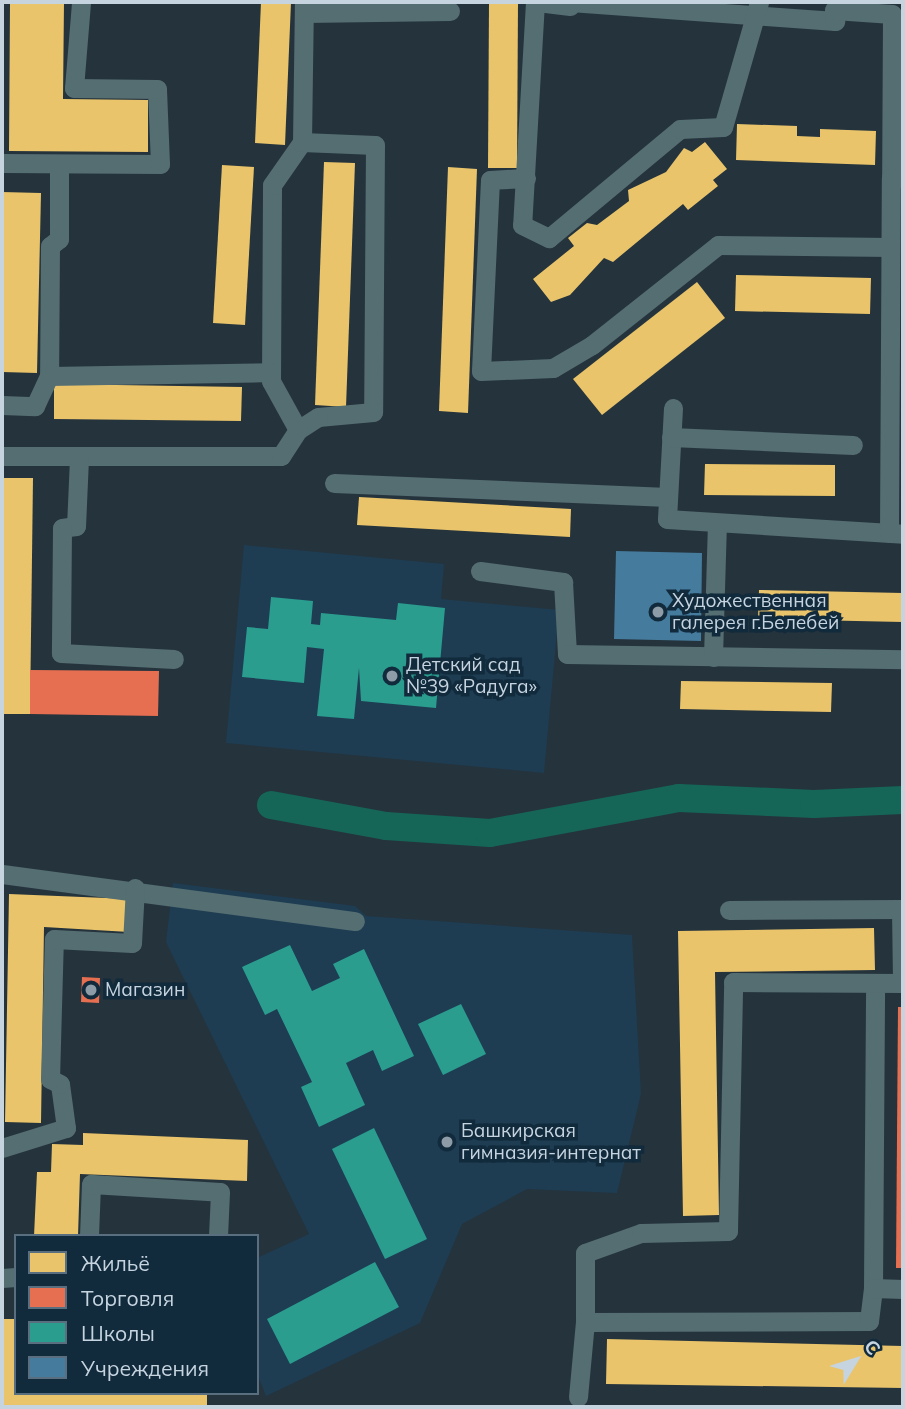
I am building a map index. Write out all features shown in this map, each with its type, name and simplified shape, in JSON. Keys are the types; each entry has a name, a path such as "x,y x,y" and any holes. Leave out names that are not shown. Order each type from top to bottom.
{"street":[{"path":"2,163 160,164 157,89 74,88 81,2"},
{"path":"673,408 667,519 896,533 890,247 897,178 892,14 834,10 835,20 759,8 535,2 522,225 549,238 680,129 723,127 759,8"},
{"path":"298,430 271,372 272,185 302,142 304,7 450,11"},
{"path":"2,456 281,456 298,430 318,417 373,412 375,145 302,142"},
{"path":"2,405 35,405 49,376 50,246 59,239 60,164"},
{"path":"526,178 490,180 481,371 553,368 592,345 718,245 890,247"},
{"path":"49,376 271,372"},
{"path":"671,437 853,445"},
{"path":"79,458 76,526 62,528 61,653 174,659"},
{"path":"334,482 668,497"},
{"path":"713,657 717,523"},
{"path":"480,571 563,582 567,654 903,660"},
{"path":"2,874 135,888 355,921"},
{"path":"2,1148 66,1128 60,1084 50,1079 54,939 132,943 135,888"},
{"path":"578,1397 585,1322 585,1253 641,1233 728,1231 733,982 903,983 901,909 729,910"},
{"path":"585,1322 869,1321 873,1288 875,983"},
{"path":"89,1234 91,1184 220,1192 218,1234"},
{"path":"873,1288 903,1289"}],"shaded area":[{"name":"Детский сад №39 «Радуга»","path":"244,545 444,564 441,599 559,610 544,773 226,743"},
{"name":"Башкирская гимназия-интернат","path":"173,883 355,906 366,916 632,935 641,1094 617,1193 527,1189 462,1224 420,1323 266,1396 259,1378 259,1257 309,1234 166,942"}],"building: Жильё":[{"path":"10,2 64,2 63,99 148,100 148,152 9,151"},
{"path":"261,2 291,2 285,145 255,143"},
{"path":"489,2 518,2 517,168 488,168"},
{"path":"737,124 797,126 797,136 820,137 820,129 876,131 875,165 736,160"},
{"path":"705,142 727,169 713,180 718,186 688,210 683,204 613,262 604,258 570,295 551,302 533,279 574,246 568,238 587,223 597,225 629,201 628,190 666,172 684,148 692,152"},
{"path":"324,162 355,163 346,407 315,405"},
{"path":"222,165 254,167 245,325 213,323"},
{"path":"448,167 477,169 468,413 439,411"},
{"path":"2,192 41,193 37,373 2,372"},
{"path":"736,275 871,278 870,314 735,311"},
{"path":"697,282 725,318 602,415 573,379"},
{"path":"54,384 242,387 241,421 54,419"},
{"path":"705,464 835,465 835,496 704,495"},
{"path":"2,478 33,478 30,714 2,714"},
{"path":"359,497 571,509 570,537 357,525"},
{"path":"759,590 903,593 903,622 758,619"},
{"path":"681,681 832,683 831,712 680,709"},
{"path":"9,894 131,899 129,932 44,927 41,1123 5,1122"},
{"path":"874,928 875,970 715,972 719,1215 683,1216 678,931"},
{"path":"83,1133 248,1140 247,1181 80,1174 78,1234 34,1234 37,1172 51,1172 52,1144 83,1145"},
{"path":"4,1319 14,1319 14,1395 207,1395 207,1407 3,1407"},
{"path":"607,1339 903,1346 903,1388 606,1384"}],"building: Торговля":[{"path":"30,670 159,671 158,716 30,714"},
{"name":"Магазин","path":"82,977 100,978 99,1003 81,1002"},
{"path":"898,1007 903,1007 903,1268 896,1268"}],"building: Школы":[{"path":"271,597 313,601 311,624 320,625 321,613 396,620 398,603 445,608 436,708 361,701 359,668 354,719 317,716 324,649 307,647 304,683 242,677 247,627 268,629"},
{"path":"290,945 312,991 340,978 333,964 364,949 414,1056 382,1071 373,1050 346,1063 365,1105 319,1127 301,1087 312,1082 277,1009 265,1015 242,967"},
{"path":"461,1004 486,1054 443,1075 418,1024"},
{"path":"374,1128 427,1239 385,1259 332,1149"},
{"path":"375,1262 399,1307 290,1364 267,1319"}],"building: Учреждения":[{"name":"Художественная галерея г.Белебей","path":"616,551 702,553 701,641 614,639"}],"waterway":[{"path":"271,805 386,826 490,833 679,798 814,804 903,800"}],"place":[{"name":"Художественная галерея г.Белебей","path":"658,612"},
{"name":"Детский сад №39 «Радуга»","path":"392,676"},
{"name":"Магазин","path":"91,990"},
{"name":"Башкирская гимназия-интернат","path":"447,1142"}]}
